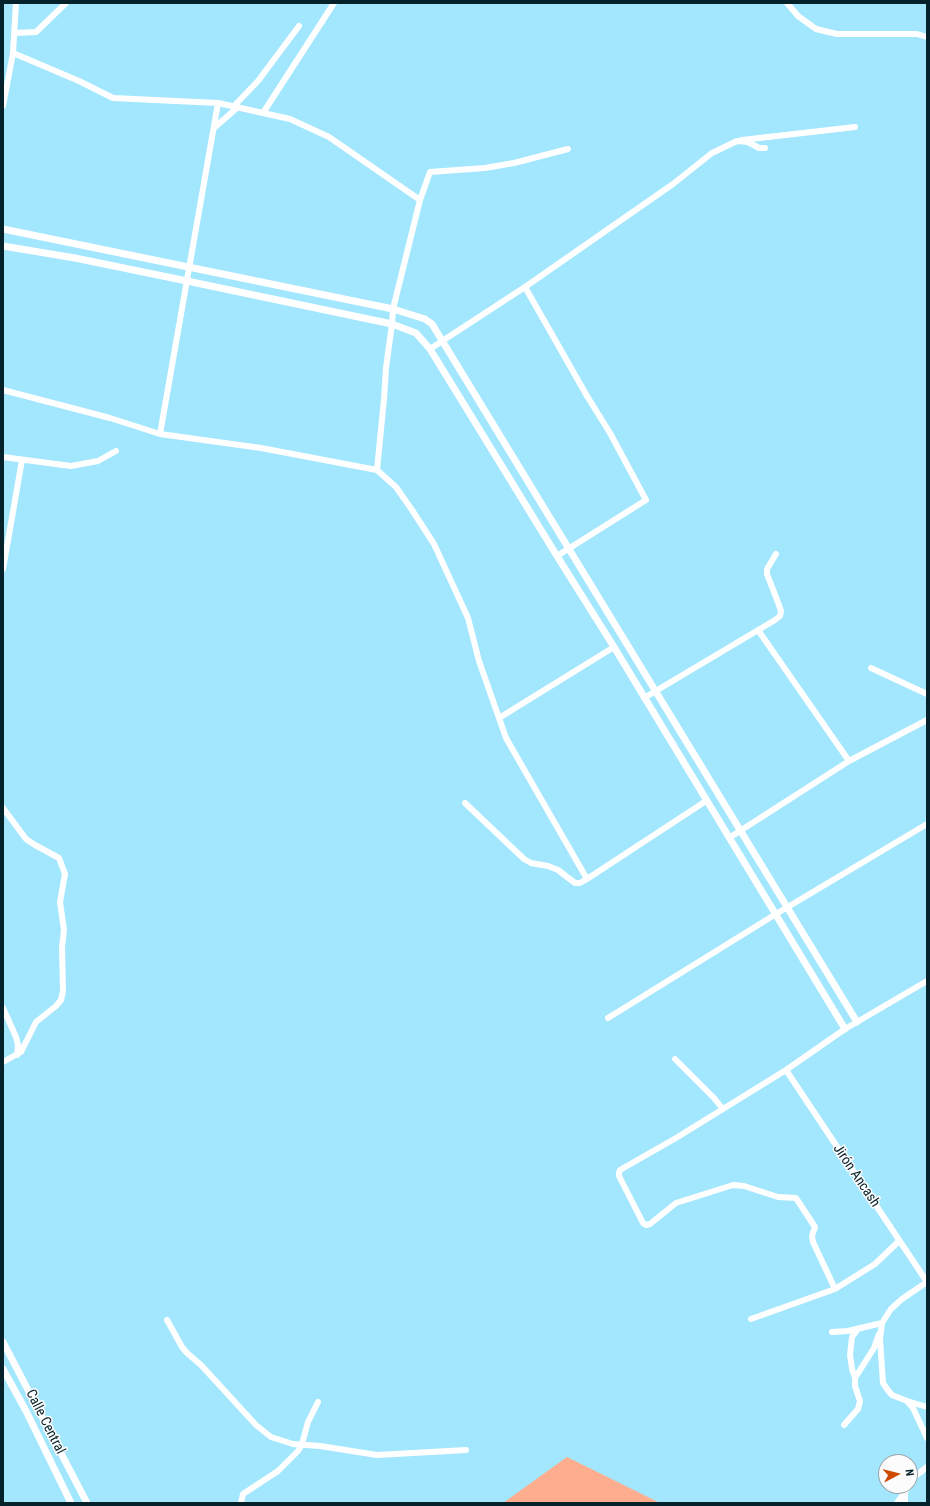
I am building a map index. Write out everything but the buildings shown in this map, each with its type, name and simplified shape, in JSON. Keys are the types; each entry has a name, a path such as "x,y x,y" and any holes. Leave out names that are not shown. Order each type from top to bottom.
{"street":[{"path":"3,106 14,53 16,3"},
{"path":"15,33 36,32 41,29 66,3"},
{"path":"264,113 334,3"},
{"path":"788,3 798,16 816,29 837,34 917,34 927,37"},
{"path":"214,128 236,107 258,81 299,26"},
{"path":"14,53 79,80 113,98 218,102 290,119 329,137 420,200"},
{"path":"160,434 218,102"},
{"path":"430,349 525,287 673,184 712,153 737,141 855,127"},
{"path":"737,141 748,142 759,148 765,148"},
{"path":"377,470 393,309 420,200 430,172 485,168 514,163 568,149"},
{"path":"3,229 393,309 425,319 432,324 857,1022"},
{"path":"3,246 75,258 392,324 416,333 430,349 556,556 614,647 845,1029"},
{"path":"525,287 587,396 610,433 646,500 556,556"},
{"path":"3,390 110,418 160,434 261,448 377,470 396,486 434,544 468,618 479,661 506,738 587,880"},
{"path":"3,457 71,466 98,461 116,451"},
{"path":"3,569 22,460"},
{"path":"644,698 780,616 781,611 767,574 768,568 776,554"},
{"path":"758,630 849,761"},
{"path":"499,718 614,647"},
{"path":"871,668 927,694"},
{"path":"729,838 849,761 927,720"},
{"path":"465,802 524,859 531,863 548,866 558,870 575,883 580,883 587,880 706,801"},
{"path":"3,808 26,839 35,846 59,858 65,874 60,902 64,930 62,947 63,991 61,1000 56,1006 36,1022 24,1048 17,1055 3,1062"},
{"path":"608,1018 787,907 927,824"},
{"path":"835,1289 813,1242 812,1236 815,1227 796,1198 778,1196 744,1186 733,1185 676,1203 650,1224 646,1225 643,1223 619,1176 620,1170 673,1140 722,1108 786,1070 845,1029 927,981"},
{"path":"3,1008 16,1037 18,1045 17,1055"},
{"path":"675,1059 722,1108"},
{"name":"Jirón Ancash","path":"786,1070 927,1282"},
{"path":"752,1319 835,1289 875,1264 899,1241"},
{"path":"855,1378 874,1348 882,1323 891,1309 902,1299 927,1282"},
{"path":"167,1320 187,1353 201,1365 260,1428 271,1437 293,1444 377,1455 466,1450"},
{"path":"832,1332 848,1331 882,1323"},
{"path":"844,1426 858,1409 860,1401 850,1355 850,1344 852,1337 858,1329"},
{"path":"880,1331 883,1384 886,1389 892,1394 907,1401 927,1407"},
{"name":"Calle Central","path":"3,1342 87,1503"},
{"name":"Calle Central","path":"3,1368 71,1503"},
{"path":"907,1401 920,1420 927,1438"},
{"path":"240,1503 243,1494 278,1471 298,1451 302,1444 308,1422 318,1402"},
{"path":"918,1474 927,1467"},
{"path":"897,1503 904,1494"}],"shaded area":[{"path":"567,1457 660,1503 503,1503"}]}
